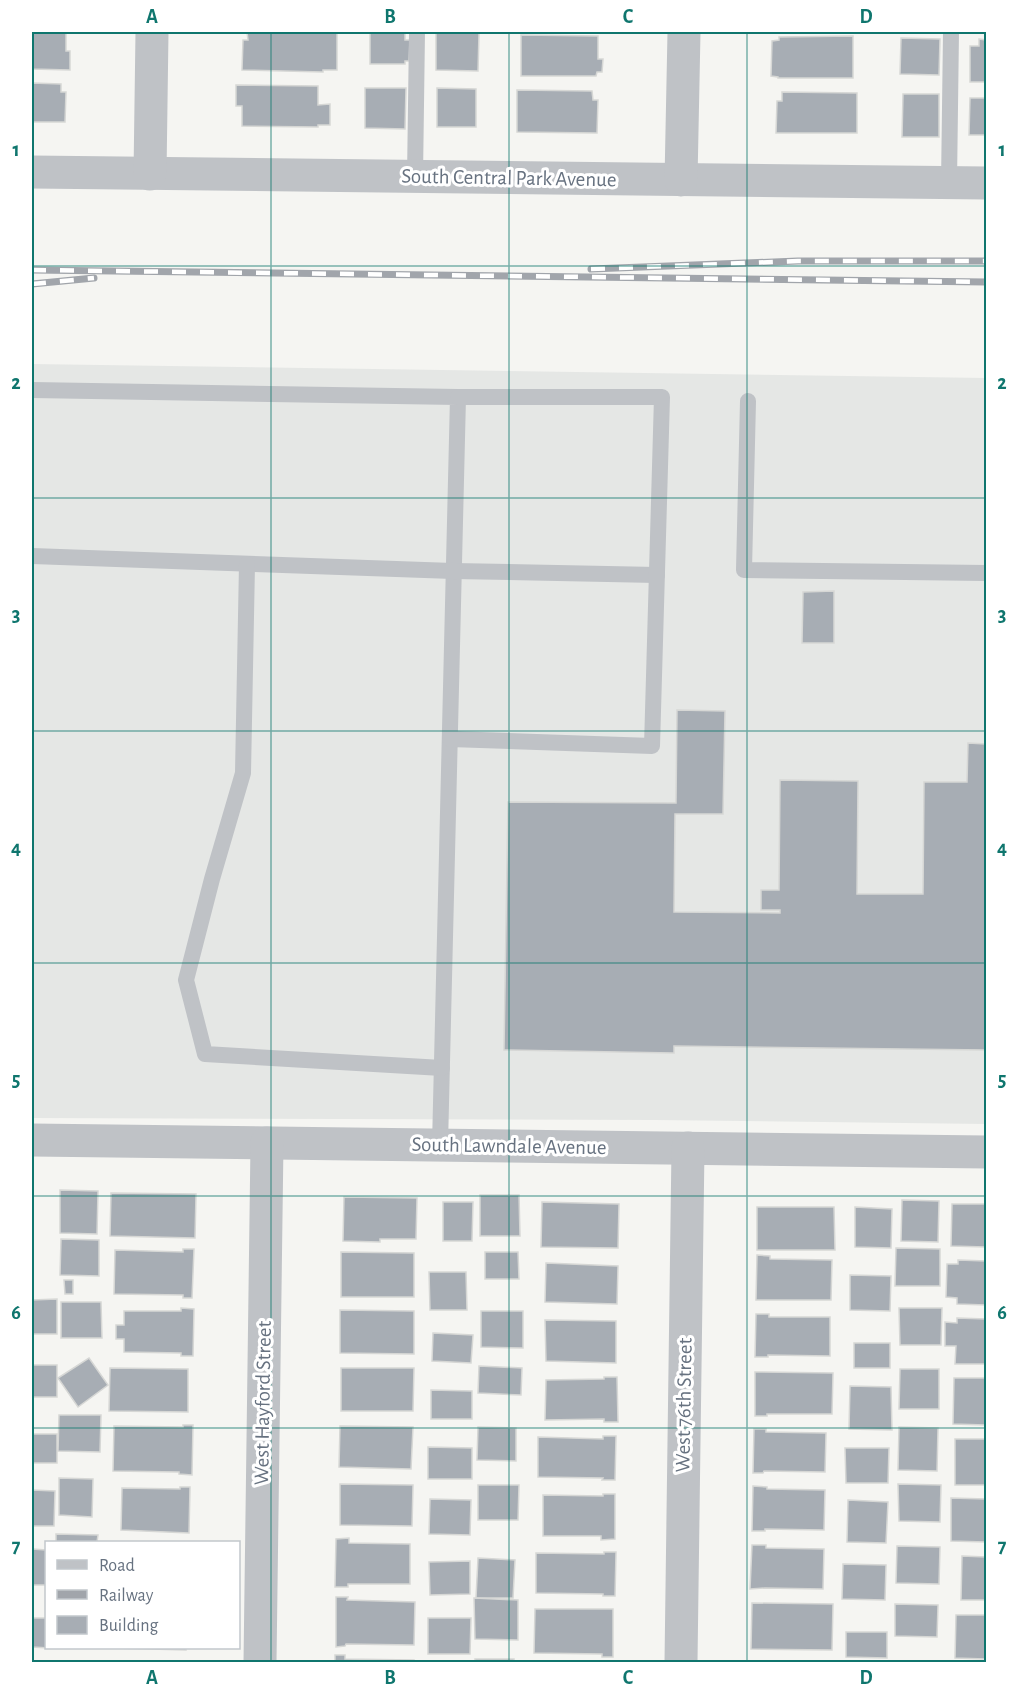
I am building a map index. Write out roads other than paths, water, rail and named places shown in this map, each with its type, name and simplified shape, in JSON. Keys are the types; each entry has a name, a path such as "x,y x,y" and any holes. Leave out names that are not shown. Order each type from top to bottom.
{"street":[{"path":"150,174 152,32"},
{"path":"681,180 684,32"},
{"name":"South Central Park Avenue","path":"32,172 987,183"},
{"name":"South Lawndale Avenue","path":"32,1140 987,1152"},
{"name":"West Hayford Street","path":"260,1662 267,1143"},
{"name":"West 76th Street","path":"681,1662 688,1148"}],"lane":[{"path":"415,177 417,32"},
{"path":"949,183 951,32"},
{"path":"32,390 458,397 662,397 652,746 450,739"},
{"path":"440,1145 458,397"},
{"path":"748,401 744,570 987,573"},
{"path":"32,556 453,571 657,575"},
{"path":"248,564 243,773 186,980 205,1054 442,1068"}],"railway":[{"path":"591,269 798,261 986,261"},
{"path":"32,270 986,282"},
{"path":"32,284 94,278"}]}
